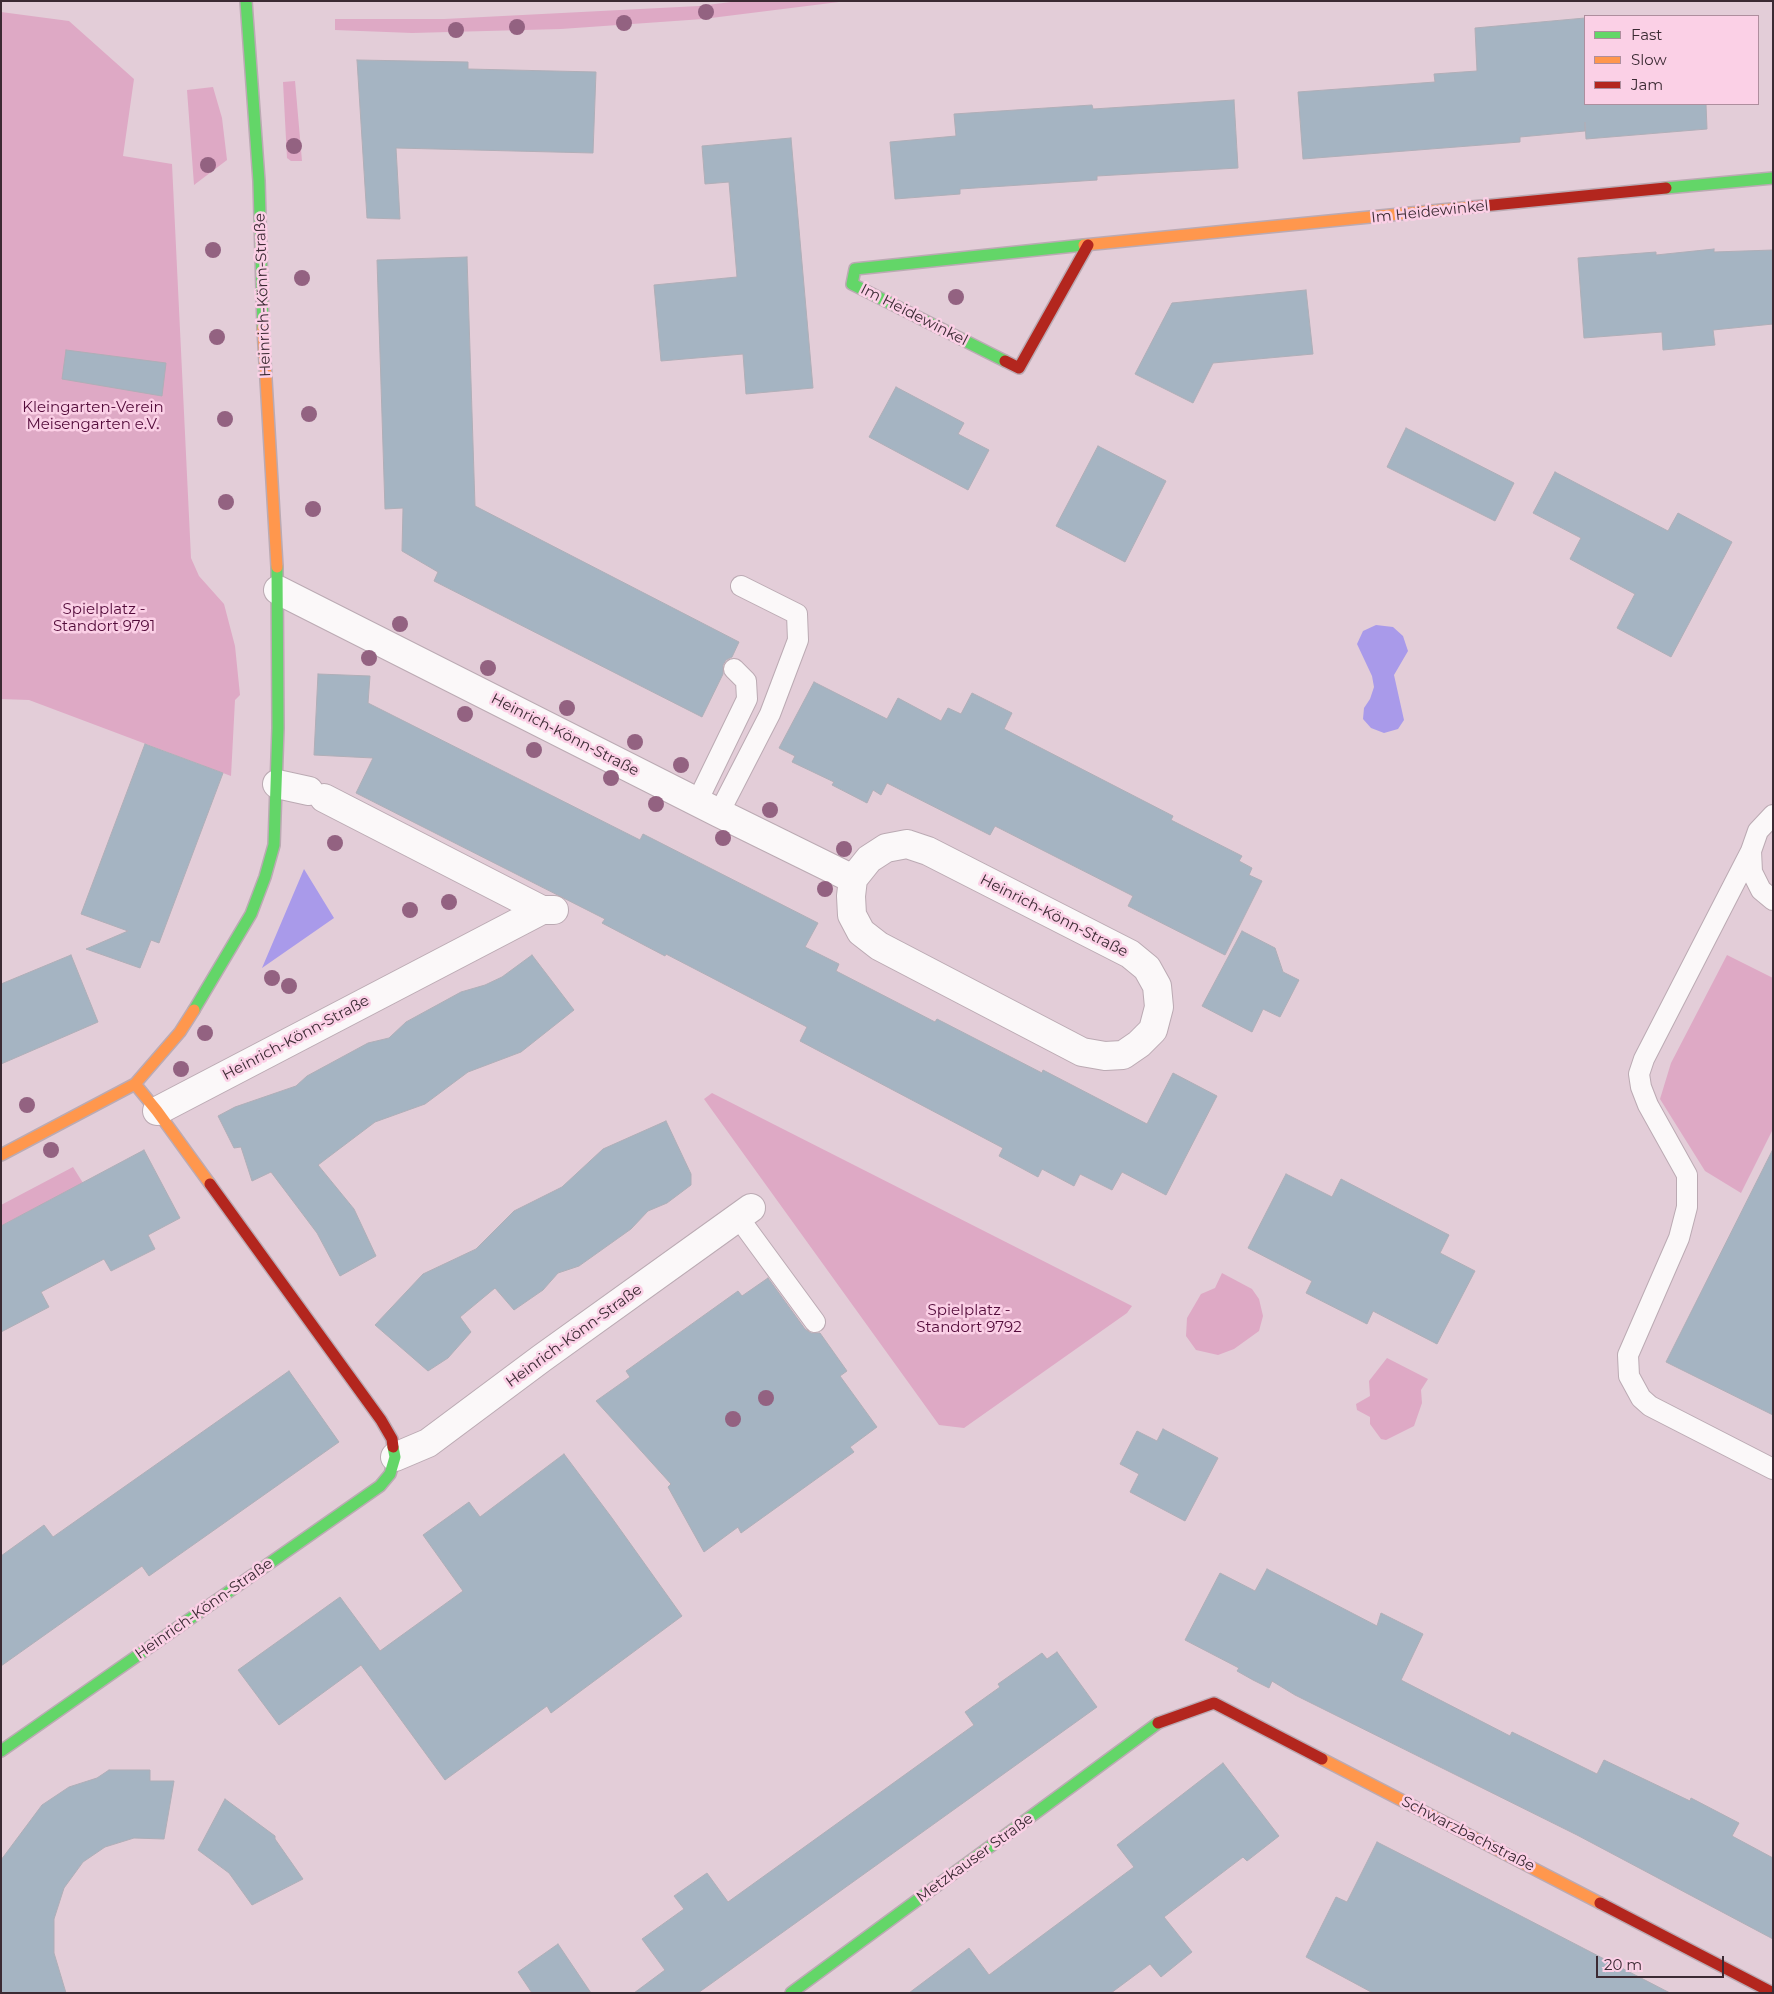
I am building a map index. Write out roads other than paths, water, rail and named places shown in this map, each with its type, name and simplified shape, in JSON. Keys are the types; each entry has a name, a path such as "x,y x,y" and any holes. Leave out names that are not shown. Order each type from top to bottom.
{"street":[{"name":"Heinrich-Könn-Straße","path":"1,1155 135,1084 180,1032 210,985 251,914 266,877 274,845 277,784 278,590 264,354 259,180 246,1"},
{"name":"Im Heidewinkel","path":"1088,245 1020,368 852,284 855,269 1088,245 1773,178"},
{"name":"Heinrich-Könn-Straße","path":"278,590 708,808 853,879"},
{"name":"Heinrich-Könn-Straße","path":"157,1111 548,910 316,795 277,784"},
{"name":"Heinrich-Könn-Straße","path":"908,844 928,851 1130,954 1147,968 1157,986 1159,1007 1153,1030 1139,1044 1123,1055 1105,1056 1082,1052 879,946 862,932 852,915 850,896 853,879 869,859 886,848 908,844"},
{"path":"135,1084 157,1111 381,1420 392,1440 395,1458"},
{"name":"Heinrich-Könn-Straße","path":"1,1750 380,1486 390,1474 395,1458 428,1444 542,1358 744,1213"},
{"name":"Schwarzbachstraße","path":"1159,1722 1214,1703 1773,1993"},
{"name":"Metzkauser Straße","path":"791,1993 1159,1722"}],"lane":[{"path":"708,808 770,714 798,640 796,614 741,586"},
{"path":"708,808 747,699 746,682 734,669"},
{"path":"1772,815 1758,832 1751,852 1644,1059 1640,1074 1641,1087 1648,1105 1687,1175 1687,1206 1679,1238 1628,1356 1629,1376 1640,1398 1650,1406 1773,1469"},
{"path":"1751,852 1752,872 1761,890 1773,900"},
{"path":"744,1213 815,1322"}],"park label":[{"name":"Kleingarten-Verein Meisengarten e.V.","path":"93,416"},
{"name":"Spielplatz - Standort 9791","path":"104,618"},
{"name":"Spielplatz - Standort 9792","path":"969,1320"}]}
